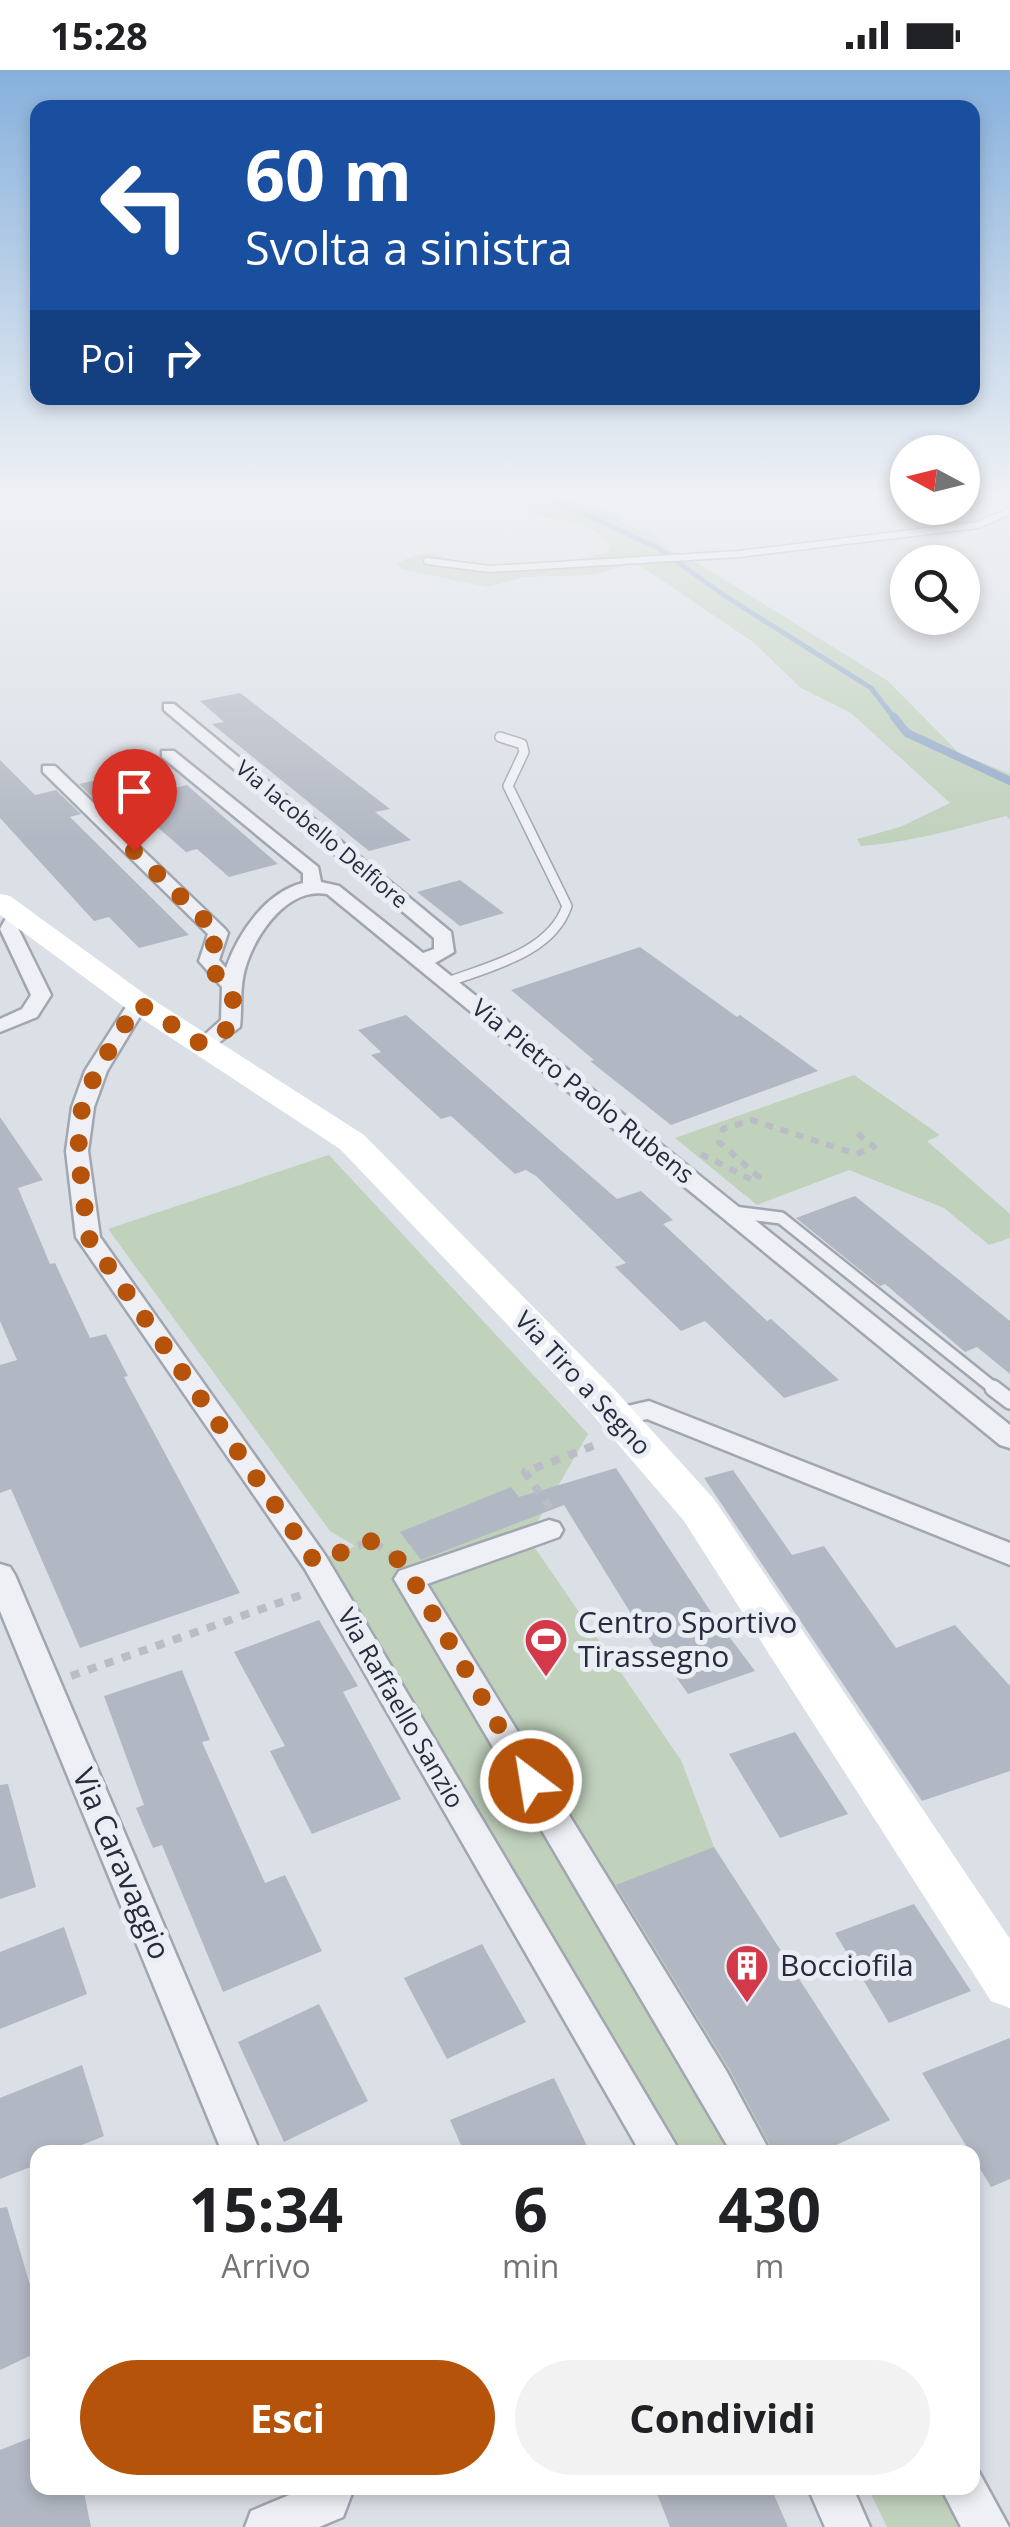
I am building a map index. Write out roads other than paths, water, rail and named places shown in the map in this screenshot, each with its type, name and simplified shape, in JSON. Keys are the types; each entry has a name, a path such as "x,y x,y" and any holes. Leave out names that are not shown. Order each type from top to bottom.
{"main road":[{"name":"Via Tiro a Segno","path":"9,908 138,1003 352,1142 608,1430 699,1510 1010,1984"}],"street":[{"name":"Via Iacobello Delfiore","path":"170,707 444,936 444,952 422,961"},
{"path":"168,754 312,870 312,887 291,894 242,952 232,987 230,1027 203,1045"},
{"path":"49,768 218,933 208,961 232,987"},
{"name":"Via Pietro Paolo Rubens","path":"312,887 338,892 1010,1439"},
{"path":"0,1026 30,1013 41,995 9,928 9,908"},
{"name":"Via Raffaello Sanzio","path":"138,1003 96,1072 82,1107 78,1151 88,1237 322,1574 656,2145"},
{"path":"608,1430 649,1410 1010,1554"},
{"path":"549,1530 409,1579 748,2145"},
{"name":"Via Caravaggio","path":"0,1575 238,2145"},
{"path":"267,2527 327,2501 329,2495"},
{"path":"833,2495 848,2527"},
{"path":"967,2495 987,2527"}],"lane":[{"path":"448,982 529,948 554,934 566,918 567,906 508,786 524,752 522,744 500,736"},
{"path":"730,1212 781,1218 1010,1401"}],"waterway":[{"path":"747,610 871,688 896,720"},
{"path":"894,717 907,733 1010,781"}],"place":[{"name":"Centro Sportivo Tirassegno","path":"546,1678"},
{"name":"Bocciofila","path":"747,2004"}]}
